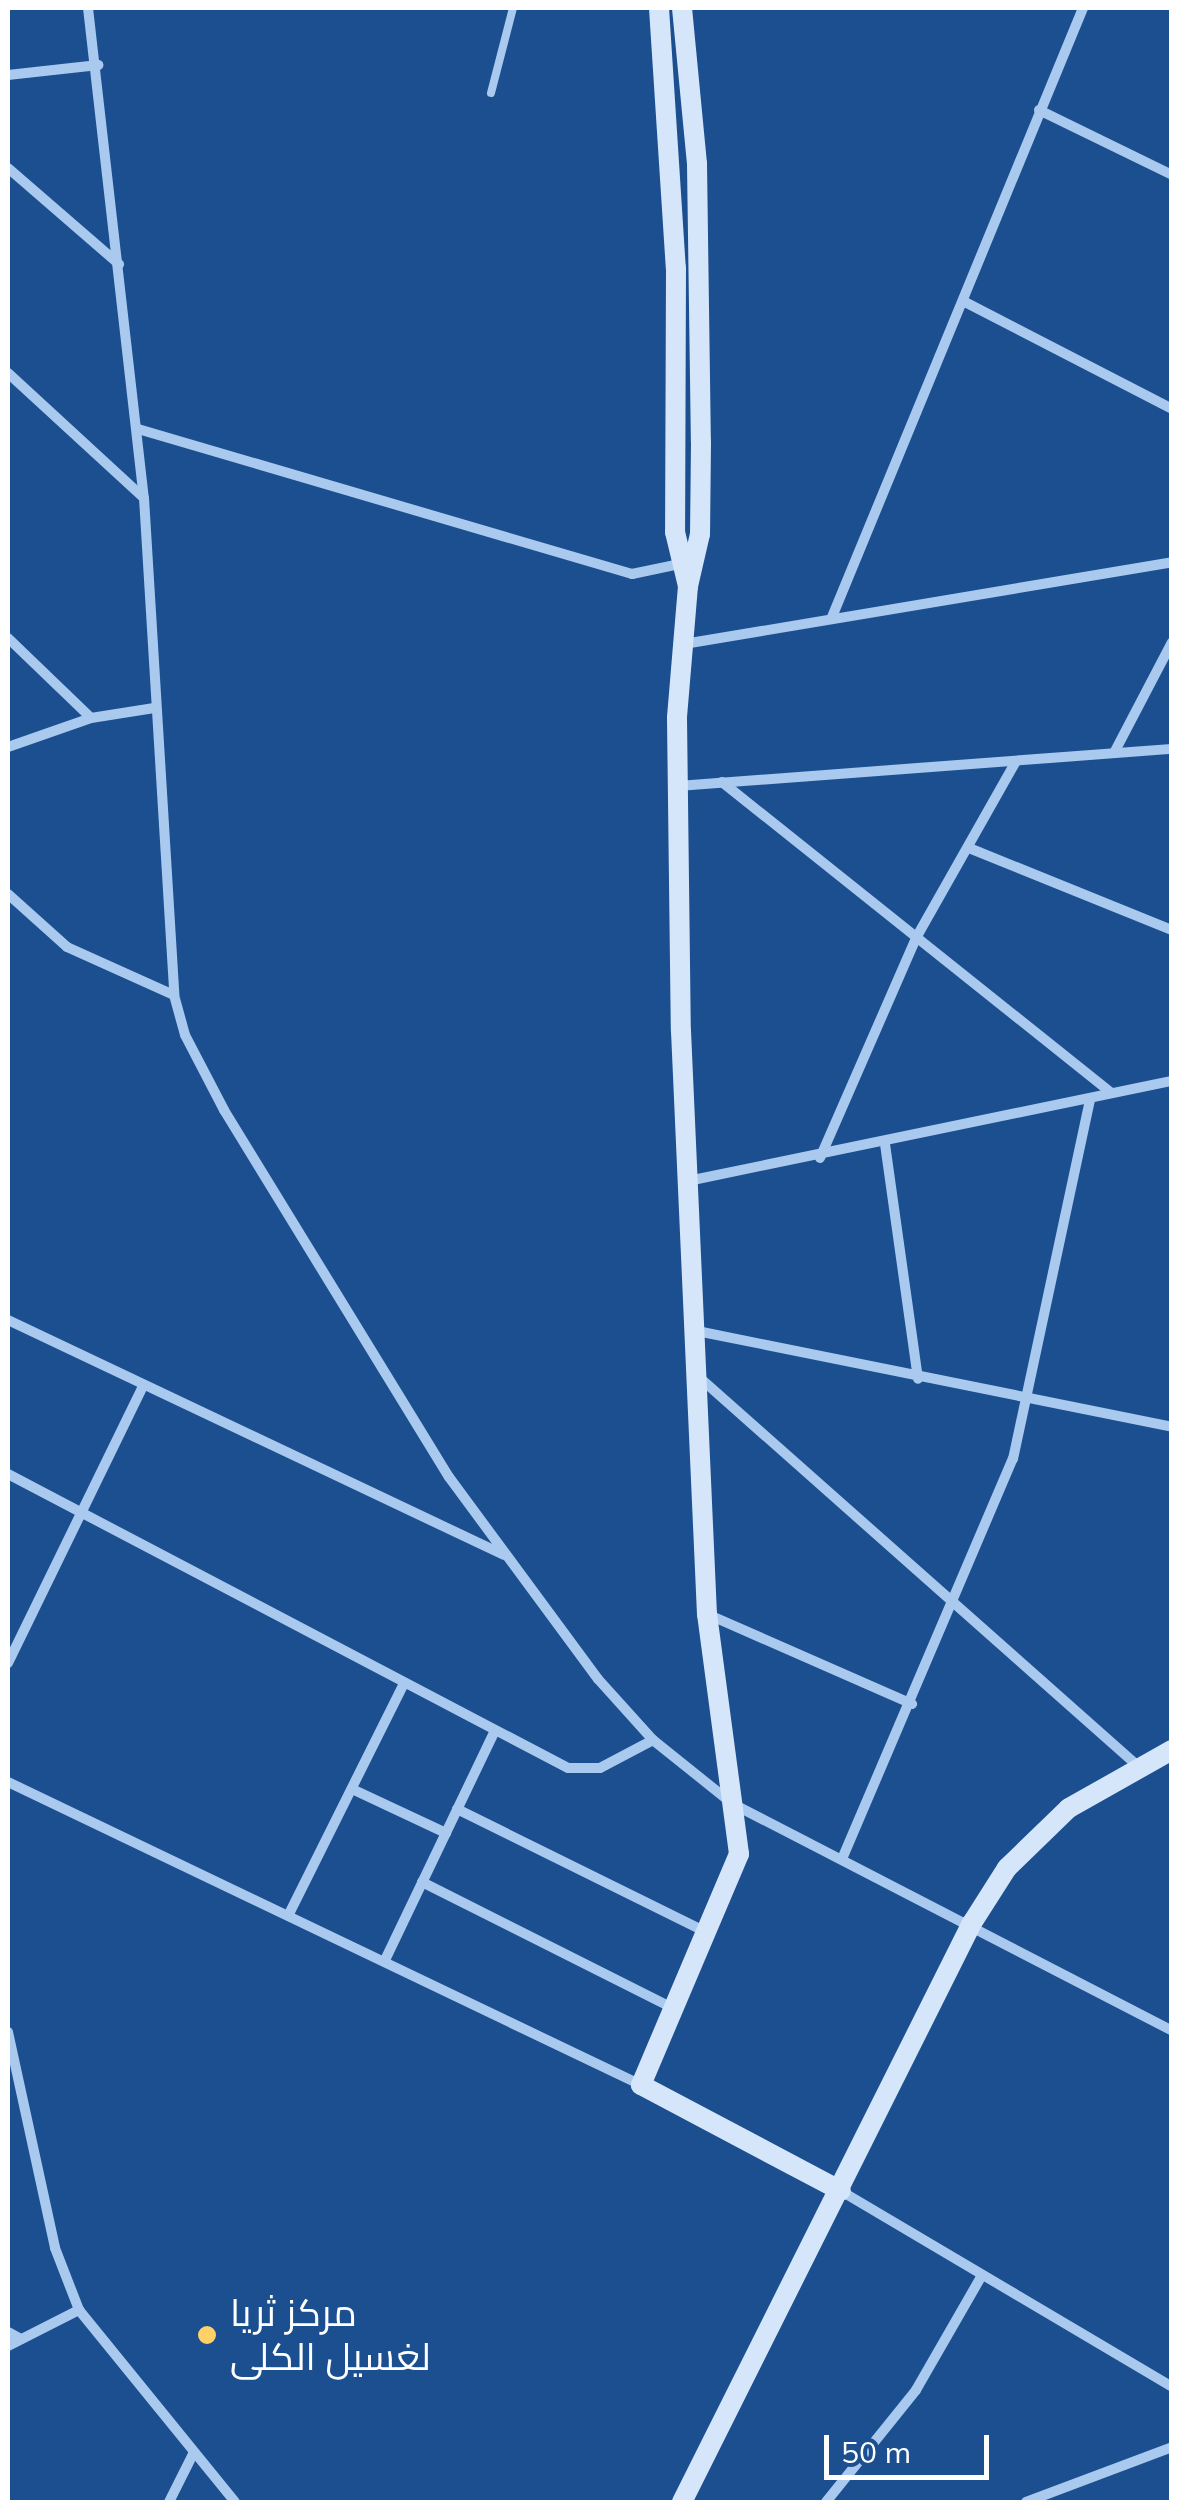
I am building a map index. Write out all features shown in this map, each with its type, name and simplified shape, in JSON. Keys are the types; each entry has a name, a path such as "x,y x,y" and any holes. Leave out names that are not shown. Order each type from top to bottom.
{"street":[{"path":"88,8 98,66 138,428 174,995 185,1035 309,1256 504,1555 653,1740 734,1804 972,1922 1172,2031"},
{"path":"659,8 676,268 688,561"},
{"path":"641,2085 738,1867 734,1804 707,1614 700,1378 687,1182 677,786 688,586 697,164 682,8"},
{"path":"832,617 1038,110 1084,8"},
{"path":"8,75 98,66"},
{"path":"1038,110 1172,175"},
{"path":"8,168 120,264"},
{"path":"963,300 1172,409"},
{"path":"8,373 144,498"},
{"path":"138,428 632,574 688,561"},
{"path":"683,644 1172,562"},
{"path":"8,638 92,718"},
{"path":"1114,752 1172,642"},
{"path":"8,747 92,718 154,708"},
{"path":"677,786 1015,764 1172,749"},
{"path":"820,1158 916,938 1015,764"},
{"path":"722,782 1111,1092"},
{"path":"969,848 1172,930"},
{"path":"8,894 67,947 174,995"},
{"path":"687,1182 820,1158 1172,1080"},
{"path":"842,1859 958,1602 1013,1459 1090,1099"},
{"path":"885,1144 918,1378"},
{"path":"8,1320 504,1555"},
{"path":"697,1331 1172,1427"},
{"path":"700,1378 958,1602 1138,1766"},
{"path":"8,1663 143,1386"},
{"path":"8,1474 403,1684 586,1771 653,1740"},
{"path":"707,1614 912,1704"},
{"path":"290,1912 403,1684"},
{"path":"386,1958 495,1731"},
{"path":"682,2502 842,2190 972,1922 1036,1834 1138,1766 1172,1750"},
{"path":"8,1782 290,1912 641,2085 842,2190 981,2277 1172,2387"},
{"path":"352,1789 446,1833"},
{"path":"458,1809 710,1934"},
{"path":"422,1882 674,2009"},
{"path":"8,2032 55,2248 79,2310 235,2502"},
{"path":"826,2502 916,2390 981,2277"},
{"path":"8,2346 79,2310"},
{"path":"8,2332 21,2339"},
{"path":"1026,2502 1172,2448"},
{"path":"169,2502 193,2454"}],"lane":[{"path":"490,93 513,8"}],"place":[{"name":"مركز ثريا لغسيل الكلى","path":"207,2335"}]}
